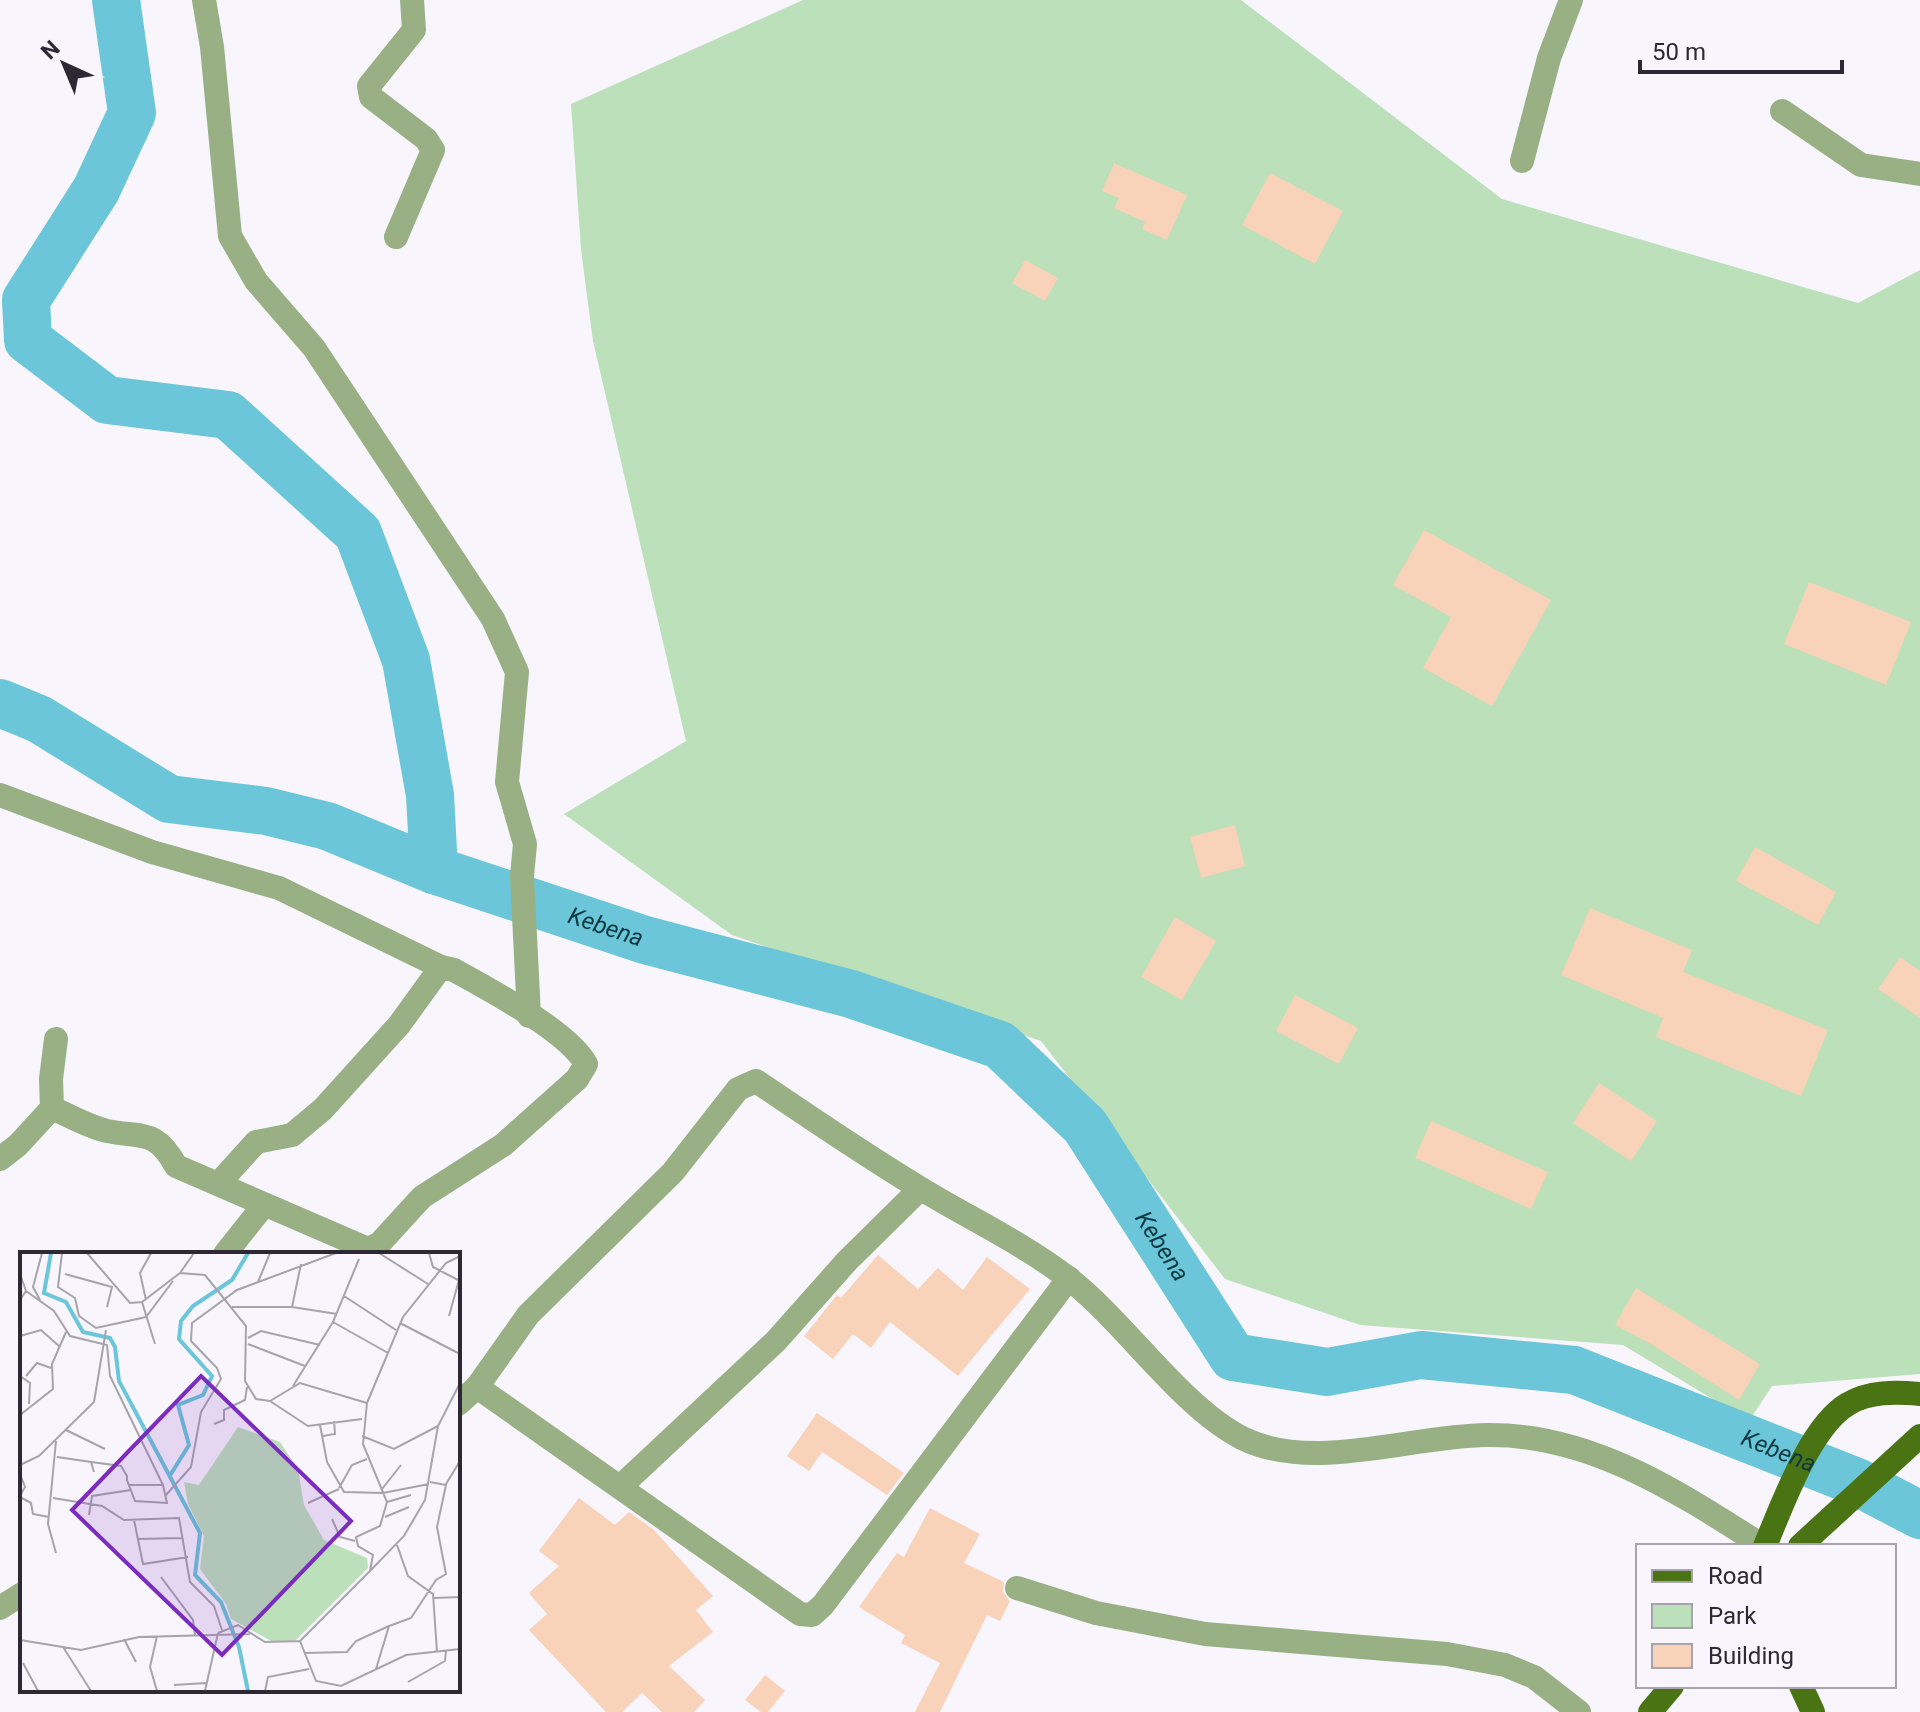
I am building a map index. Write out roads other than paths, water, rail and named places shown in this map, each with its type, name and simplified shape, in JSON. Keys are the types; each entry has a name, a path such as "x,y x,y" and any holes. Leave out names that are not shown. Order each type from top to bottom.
{"main road":[{"path":"1765,1544 1824,1427 1838,1411 1850,1402 1877,1394 1920,1394"},
{"path":"1802,1544 1913,1441"},
{"path":"1650,1712 1670,1688"},
{"path":"1802,1688 1813,1712"}],"street":[{"path":"204,0 212,47 230,236 256,281 314,348 493,619 517,672 507,782 525,844 522,876 529,1016"},
{"path":"396,237 433,150 426,139 371,97 369,86 414,30 412,0"},
{"path":"1522,161 1549,58 1571,0"},
{"path":"1782,111 1861,165 1920,174"},
{"path":"0,795 152,852 279,888 441,967 454,970 579,1051 586,1064 577,1079 503,1145 422,1197 379,1244 368,1249 353,1246 176,1166 167,1149 152,1136 105,1130 52,1108"},
{"path":"219,1183 256,1142 292,1135 323,1109 399,1025 441,967"},
{"path":"0,1159 18,1145 52,1108 51,1079 56,1039"},
{"path":"460,1402 477,1387 528,1315 673,1172 738,1089 747,1082 756,1081 920,1189 1069,1278 1191,1399 1241,1437 1286,1452 1350,1451 1417,1439 1489,1434 1553,1442 1629,1466 1690,1499 1761,1544"},
{"path":"620,1487 776,1341 847,1261 920,1189"},
{"path":"227,1252 264,1205"},
{"path":"477,1387 800,1614 812,1615 823,1605 1069,1278"},
{"path":"1017,1588 1096,1613 1205,1634 1447,1654 1505,1665 1534,1677 1579,1712"},
{"path":"0,1608 20,1595"}],"waterway":[{"path":"116,0 132,113 96,190 26,300 28,340 107,400 228,415 358,533 406,660 430,795 434,870"},
{"name":"Kebena","path":"0,703 39,719 169,799 266,811 327,826 434,870 645,940 851,994 1000,1045 1085,1126 1233,1357 1327,1372 1421,1355 1574,1370 1857,1482 1920,1515"}]}
